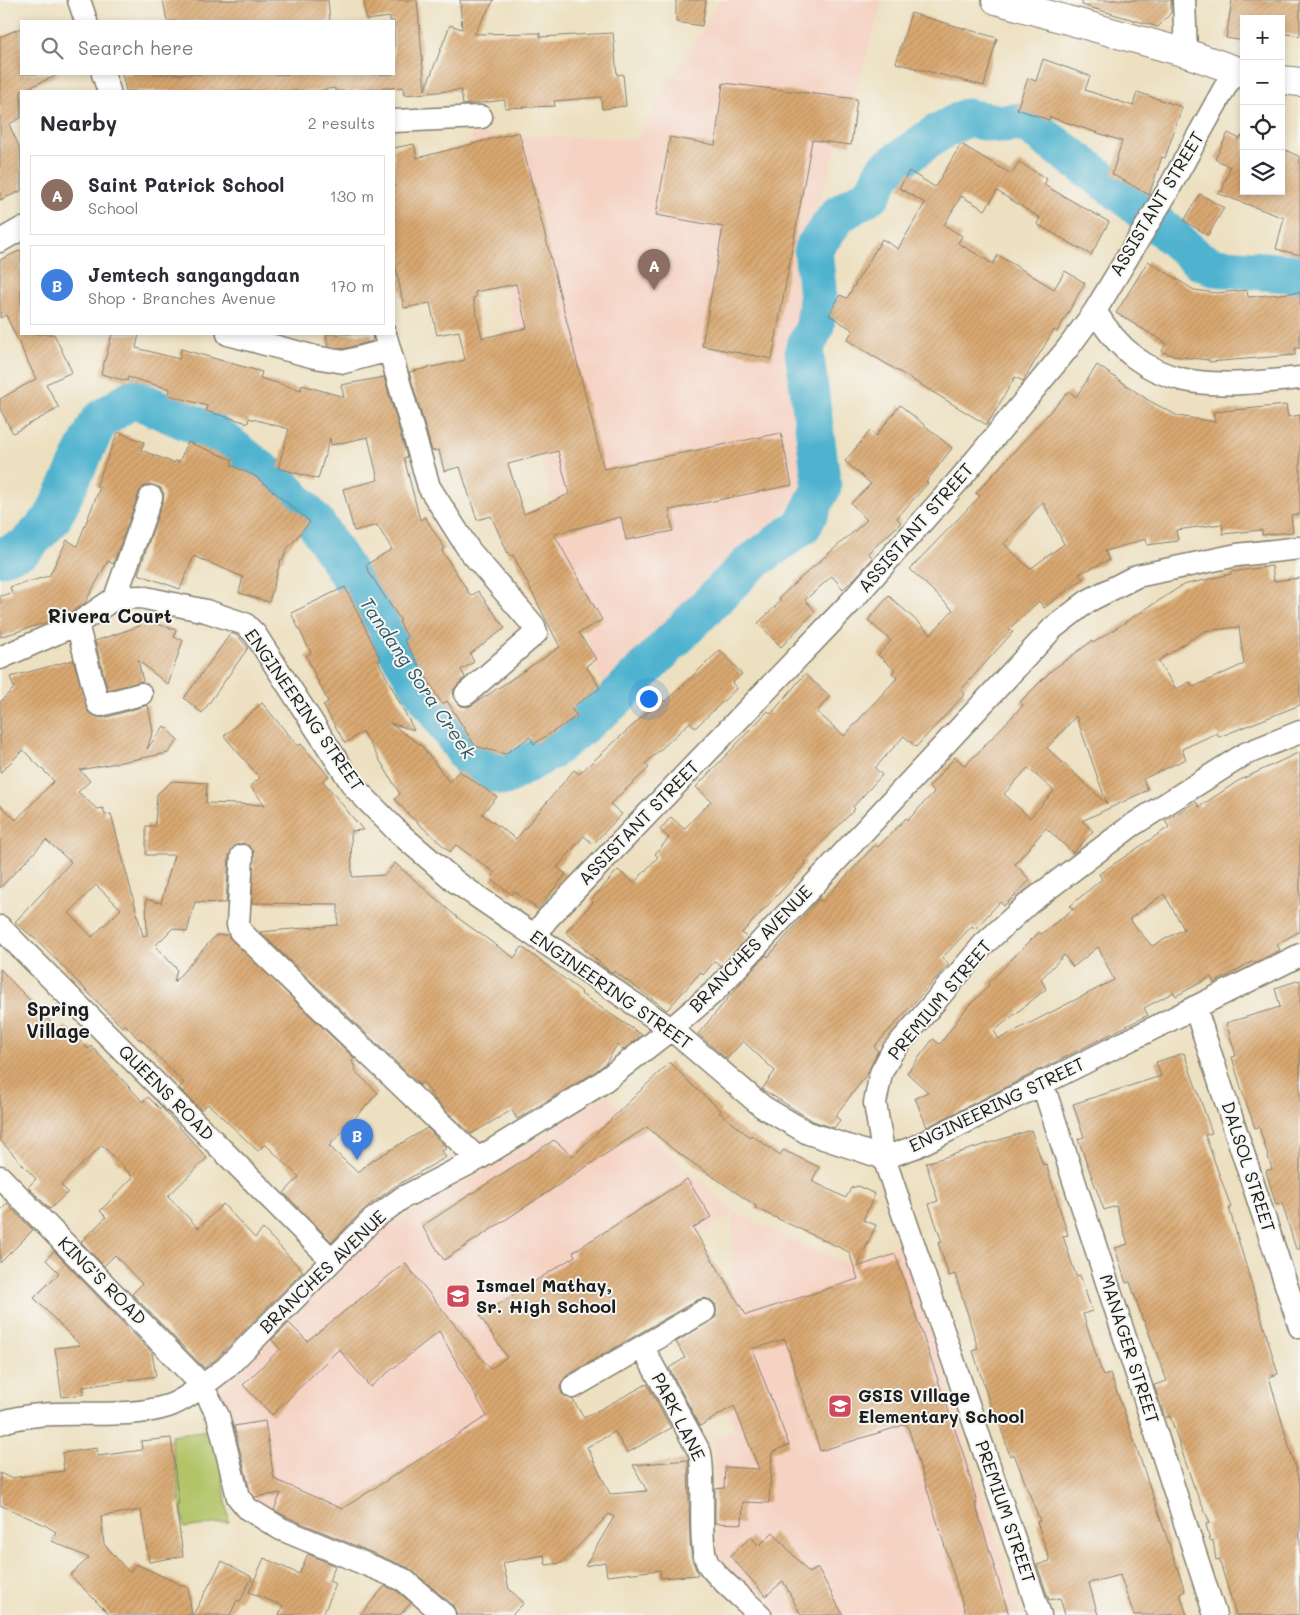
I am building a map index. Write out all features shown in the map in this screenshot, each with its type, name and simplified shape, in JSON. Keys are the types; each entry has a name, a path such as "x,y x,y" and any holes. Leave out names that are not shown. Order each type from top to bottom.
{"street":[{"path":"79,0 86,20"},
{"path":"996,0 1186,53 1239,72"},
{"path":"1184,0 1186,53"},
{"name":"ASSISTANT STREET","path":"535,935 547,919 849,604 960,479 1068,348 1095,311 1239,72"},
{"path":"103,75 109,90"},
{"path":"1285,80 1300,82"},
{"path":"395,121 481,117"},
{"path":"0,241 20,231"},
{"path":"1095,311 1106,330 1124,351 1151,369 1185,382 1218,384 1300,378"},
{"path":"232,335 314,357 344,362 387,342 429,487 469,550 534,626 536,633 466,694"},
{"path":"0,658 77,624 114,598 151,497"},
{"name":"BRANCHES AVENUE","path":"0,1422 34,1415 98,1415 170,1406 202,1385 226,1368 372,1220 402,1198 478,1159 600,1084 671,1029 715,991 1053,628 1088,601 1137,576 1237,555 1300,548"},
{"name":"ENGINEERING STREET","path":"114,598 142,597 206,611 245,624 255,634 354,787 399,833 456,882 671,1029 771,1112 808,1134 884,1158 916,1147 1042,1082 1300,955"},
{"path":"77,624 98,704 101,705 141,694"},
{"name":"PREMIUM STREET","path":"1040,1615 884,1158 875,1103 881,1073 892,1052 984,944 1030,903 1131,826 1245,754 1300,732"},
{"path":"242,856 238,925 240,930 478,1159"},
{"name":"QUEENS ROAD","path":"0,927 332,1259"},
{"name":"DALSOL STREET","path":"1194,1007 1300,1327"},
{"name":"MANAGER STREET","path":"1042,1082 1215,1615"},
{"name":"KING'S ROAD","path":"0,1177 202,1385 218,1416 238,1497 248,1509 281,1529 404,1580 444,1615"},
{"path":"573,1387 704,1311"},
{"name":"PARK LANE","path":"643,1348 700,1453 703,1468 703,1548 708,1563 760,1615"}],"shaded area":[{"path":"720,0 883,0 851,107 810,227 794,354 807,482 773,525 724,562 603,689 566,571 487,198 470,134 636,139"},
{"path":"605,1094 733,1212 847,1264 902,1242 1021,1615 769,1615 717,1554 714,1437 735,1431 716,1380 733,1312 733,1213 503,1358 569,1476 412,1572 365,1510 341,1563 236,1499 221,1392 377,1234 493,1166"}],"green space":[{"path":"216,1429 229,1522 184,1528 171,1435"}],"building":[{"path":"163,0 328,0 330,20 167,20"},
{"path":"364,0 417,0 425,90 450,25 462,29 460,0 494,0 474,34 540,33 540,37 613,33 617,75 623,74 626,106 602,109 601,97 554,101 555,106 505,108 505,100 463,105 461,90 404,95 403,87 363,90 335,90 335,88 322,90 126,90 122,75 395,75 395,20 390,20 390,17 366,20"},
{"path":"676,0 706,0 702,26 676,22"},
{"path":"1082,0 1171,0 1171,13 1158,27 1082,5"},
{"path":"1232,0 1300,0 1300,36 1285,34 1285,15 1240,15 1240,40 1226,38"},
{"path":"911,13 997,38 984,86 896,63"},
{"path":"20,28 20,75 58,75 20,90 20,118 9,124 20,149 20,191 0,200 0,37"},
{"path":"1043,59 1090,76 1085,90 1133,106 1137,92 1182,107 1165,158 1162,157 1149,195 1112,174 1122,141 1050,117 1049,120 1017,109 1028,78 1036,81"},
{"path":"723,83 857,99 851,145 812,140 772,359 702,346 723,227 656,215 670,137 715,145"},
{"path":"519,132 604,469 781,433 792,485 669,510 673,531 626,540 621,517 554,534 602,620 579,633 596,659 586,666 600,688 571,708 577,716 534,744 530,737 505,754 475,746 447,701 442,704 404,640 408,638 399,622 401,621 366,565 392,549 377,525 354,531 343,489 378,480 368,437 331,445 330,438 318,479 278,468 289,429 249,418 248,423 206,411 207,406 169,395 170,389 128,377 127,381 101,374 112,335 139,335 136,348 179,359 181,349 262,372 260,378 301,390 302,385 344,397 341,385 384,377 407,457 404,458 420,520 425,517 445,549 442,551 471,596 478,591 505,628 470,654 474,662 461,670 465,677 454,689 453,697 461,706 468,707 560,647 513,555 509,556 491,516 477,520 460,467 444,471 439,450 432,451 409,372 465,360 459,331 437,335 430,303 404,308 395,268 395,148 414,144 417,158","holes":["516,284 527,328 482,338 473,298 476,297 475,292","558,451 569,494 524,514 508,464"]},
{"path":"1228,133 1240,139 1240,195 1285,195 1285,150 1300,157 1300,255 1276,249 1284,218 1217,193 1222,191 1230,167 1215,159"},
{"path":"961,144 1011,174 1019,162 1047,179 1044,185 1109,222 1091,255 1037,224 1040,218 997,191 985,210 961,196 944,225 962,236 958,243 993,264 998,255 1054,289 1065,271 1085,283 1057,332 1054,330 1023,381 1015,377 987,425 847,340 853,330 829,315 840,295 847,298 882,239 898,249 925,203 899,188 909,171 935,187"},
{"path":"1200,194 1224,208 1208,235 1184,221"},
{"path":"20,250 20,335 54,335 72,372 46,384 59,408 13,433 0,409 0,399 36,379 6,315 0,318 0,260"},
{"path":"1148,261 1194,290 1217,293 1247,290 1248,297 1300,292 1300,348 1295,348 1295,355 1209,362 1209,360 1180,357 1162,352 1166,343 1116,313"},
{"path":"326,335 372,335 373,341 343,349 328,346"},
{"path":"1097,365 1148,400 1178,416 1215,422 1213,412 1286,405 1288,417 1300,415 1300,514 1291,515 1293,532 1262,535 1262,530 1223,534 1222,524 1176,530 1178,541 1147,545 1146,539 1105,551 1109,560 1079,574 1083,579 1044,608 1039,601 1009,629 1013,632 961,690 965,694 916,747 904,736 875,768 882,775 853,807 855,809 804,861 806,864 742,933 747,938 721,966 715,961 703,975 701,972 667,1010 614,971 613,973 608,970 566,932 593,902 591,900 618,870 634,883 658,857 655,854 669,838 660,830 671,817 684,829 711,801 696,787 768,711 771,714 805,674 830,696 817,712 844,736 897,678 892,673 895,670 878,655 891,641 868,620 889,596 931,634 953,610 910,569 980,496 976,493 1069,391 1076,397","holes":["1043,502 1064,544 1030,569 1004,544"]},
{"path":"900,405 952,448 926,482 928,483 897,518 901,523 868,553 873,558 853,580 843,589 832,576 805,600 815,611 781,647 758,623 781,601 779,598 867,520 851,503 871,484 845,461 870,431 876,436"},
{"path":"118,432 144,442 141,450 174,463 175,461 179,462 188,442 233,460 231,465 255,476 310,522 286,550 283,560 281,559 269,602 239,593 243,577 194,556 180,589 138,574 164,494 161,488 149,484 143,487 139,493 113,564 108,561 85,603 71,612 48,622 0,637 0,596 12,593 10,587 49,576 67,540 77,546 100,487 96,486"},
{"path":"1272,566 1274,581 1300,578 1300,705 1219,737 1217,733 1182,749 1186,759 1143,779 1148,790 1082,821 1093,831 1073,853 1046,828 1015,864 1030,880 1004,906 1000,902 975,929 972,926 942,958 949,964 874,1047 878,1050 868,1073 835,1116 840,1120 834,1128 813,1121 762,1089 775,1071 743,1041 727,1059 698,1034 740,984 766,955 768,957 819,899 822,902 875,845 878,847 906,818 908,820 934,792 929,787 955,757 965,766 1023,705 1020,702 1051,671 1092,641 1093,643 1183,585 1231,574 1231,572","holes":["1239,627 1244,664 1193,687 1190,682 1176,689 1158,661 1204,631","1076,716 1107,804 1047,748","1028,768 1054,791 1030,818 1004,794"]},
{"path":"345,587 381,660 378,661 414,730 390,723 422,746 449,782 459,771 497,797 482,814 516,839 574,770 579,774 662,699 665,702 720,650 742,674 732,683 737,688 695,728 690,722 645,764 649,768 610,804 622,814 593,844 584,836 557,867 566,874 538,909 514,891 512,895 491,879 495,873 456,845 450,852 408,814 395,799 400,794 363,732 345,743 323,705 328,702 306,656 311,653 291,613"},
{"path":"141,619 176,630 174,637 183,640 168,685 138,660 143,681 108,690 95,641 140,626"},
{"path":"231,633 238,636 248,648 202,713 184,698"},
{"path":"73,660 89,713 104,718 148,705 153,731 147,749 164,726 178,740 168,753 80,770 90,781 78,792 97,809 103,808 105,815 111,814 143,936 147,935 146,899 161,903 174,855 146,855 146,826 155,826 157,794 172,781 207,783 206,803 265,805 250,786 260,778 224,736 262,703 298,746 301,744 329,776 323,781 363,830 351,831 352,877 385,875 395,863 458,918 514,958 522,947 582,992 581,994 642,1035 623,1050 617,1045 605,1064 593,1073 517,1119 512,1110 471,1134 437,1102 423,1082 420,1085 260,932 338,925 338,904 252,903 254,851 243,843 236,845 229,855 226,903 195,902 187,932 173,928 155,946 177,969 174,982 216,935 227,935 354,1058 352,1061 357,1073 378,1093 329,1146 358,1173 367,1164 427,1128 447,1148 442,1151 446,1157 394,1187 364,1209 332,1242 284,1193 299,1177 265,1144 258,1151 208,1104 201,1110 179,1088 184,1083 140,1038 139,1040 125,1024 122,1027 41,944 15,922 71,862 46,840 0,888 0,805 16,820 54,781 23,750 0,773 0,702 14,688 10,677","holes":["96,885 121,909 92,937 69,913"]},
{"path":"1300,752 1300,931 1277,944 1280,950 1254,963 1253,961 1214,983 1211,977 1176,996 1174,992 1144,1008 1148,1015 927,1127 915,1098 928,1092 907,1073 933,1039 940,1044 965,1010 989,985 988,983 1039,932 1041,934 1073,909 1070,906 1102,879 1099,874 1169,827 1165,821 1196,802 1199,807 1238,781","holes":["1164,894 1184,929 1152,946 1129,919","1098,947 1114,980 999,1039 994,1031 1046,989 1041,979 1064,955 1073,967"]},
{"path":"0,969 59,1031 65,1026 88,1049 91,1046 143,1102 148,1097 160,1109 161,1107 207,1158 168,1196 198,1228 223,1204 255,1238 263,1229 303,1271 217,1358 204,1368 132,1294 142,1284 115,1255 104,1266 81,1242 106,1217 100,1211 133,1177 102,1145 61,1185 68,1192 50,1209 28,1187 36,1179 0,1140"},
{"path":"1300,980 1300,1249 1296,1249 1282,1203 1276,1205 1266,1171 1272,1169 1259,1127 1255,1128 1242,1091 1232,1057 1236,1056 1226,1023 1280,1007 1275,988"},
{"path":"1184,1053 1212,1133 1205,1135 1231,1207 1229,1208 1278,1374 1269,1377 1300,1484 1300,1615 1236,1615 1219,1559 1216,1560 1213,1540 1210,1541 1206,1524 1210,1523 1194,1487 1170,1416 1165,1418 1154,1385 1167,1381 1130,1282 1126,1283 1115,1248 1128,1244 1116,1206 1104,1210 1078,1139 1084,1137 1073,1104 1161,1076 1156,1062"},
{"path":"670,1062 694,1087 721,1110 719,1112 750,1137 751,1135 780,1155 783,1150 819,1167 812,1181 846,1198 851,1188 858,1186 875,1194 863,1220 876,1225 857,1267 895,1254 964,1456 977,1503 975,1503 1009,1615 966,1615 907,1424 820,1451 785,1339 752,1349 789,1445 772,1452 769,1503 743,1502 742,1524 715,1523 715,1489 724,1488 725,1467 759,1469 734,1406 700,1426 669,1368 685,1358 676,1342 716,1317 716,1305 711,1300 704,1298 697,1300 566,1376 560,1387 562,1394 573,1400 584,1418 647,1384 671,1428 627,1453 615,1432 587,1447 610,1494 647,1491 633,1465 688,1460 690,1543 692,1559 698,1575 661,1578 660,1570 607,1576 605,1562 585,1566 614,1517 609,1514 562,1563 546,1565 544,1555 503,1563 509,1589 524,1603 512,1615 457,1615 453,1605 409,1568 274,1510 281,1493 255,1497 250,1491 234,1426 265,1421 274,1479 342,1509 487,1416 439,1331 370,1387 339,1349 272,1415 243,1385 280,1349 272,1340 289,1323 307,1341 405,1263 490,1369 507,1357 480,1316 575,1256 573,1252 687,1179 711,1217 693,1228 746,1315 858,1279 849,1252 755,1208 756,1206 674,1150 647,1127 444,1260 422,1226 554,1140 573,1156"},
{"path":"1031,1130 1043,1165 1046,1164 1068,1235 1063,1236 1076,1276 1080,1275 1092,1311 1083,1314 1103,1376 1110,1374 1124,1411 1185,1591 1180,1594 1187,1615 1134,1615 1120,1575 1089,1583 1098,1615 1065,1615 1060,1598 1049,1600 1037,1565 1050,1561 1037,1522 1040,1521 1014,1454 1010,1456 999,1422 996,1423 973,1351 978,1349 955,1274 949,1276 938,1243 942,1242 929,1204 938,1201 926,1163"},
{"path":"7,1204 33,1230 0,1263 0,1211"},
{"path":"54,1251 152,1353 156,1376 83,1387 84,1394 62,1397 55,1348 80,1345 34,1298 59,1273 46,1260"},
{"path":"171,1438 179,1504 176,1504 183,1556 149,1562 141,1510 101,1516 104,1544 129,1572 136,1564 188,1588 192,1615 110,1615 70,1575 89,1558 52,1541 56,1532 45,1525 0,1505 0,1473 10,1478 64,1471 62,1453 97,1448 98,1456 142,1450 141,1441"},
{"path":"773,1532 809,1573 818,1568 843,1615 801,1615 783,1581 766,1596 730,1556 751,1537 759,1546"},
{"path":"308,1554 335,1566 329,1581 336,1584 323,1615 279,1615 283,1606 249,1592 264,1558 299,1574"},
{"path":"222,1561 252,1577 240,1601 237,1600 230,1615 193,1615"},
{"path":"385,1586 397,1591 411,1603 400,1615 360,1615"}],"waterway":[{"name":"Tandang Sora Creek","path":"0,557 24,548 52,519 99,421 133,398 212,432 282,486 315,522 425,694 474,765 505,776 550,751 612,702 747,566 803,525 822,487 804,350 815,326 818,298 813,249 838,215 873,193 884,171 939,132 966,118 1002,124 1024,122 1124,195 1199,260 1214,267 1300,274"}],"place":[{"name":"Saint Patrick School","path":"654,290"},
{"name":"Jemtech sangangdaan","path":"357,1160"},
{"name":"Ismael Mathay, Sr. High School","path":"458,1296"},
{"name":"GSIS Village Elementary School","path":"840,1406"}],"district":[{"name":"Rivera Court","path":"110,616"},
{"name":"Spring Village","path":"58,1020"}]}
